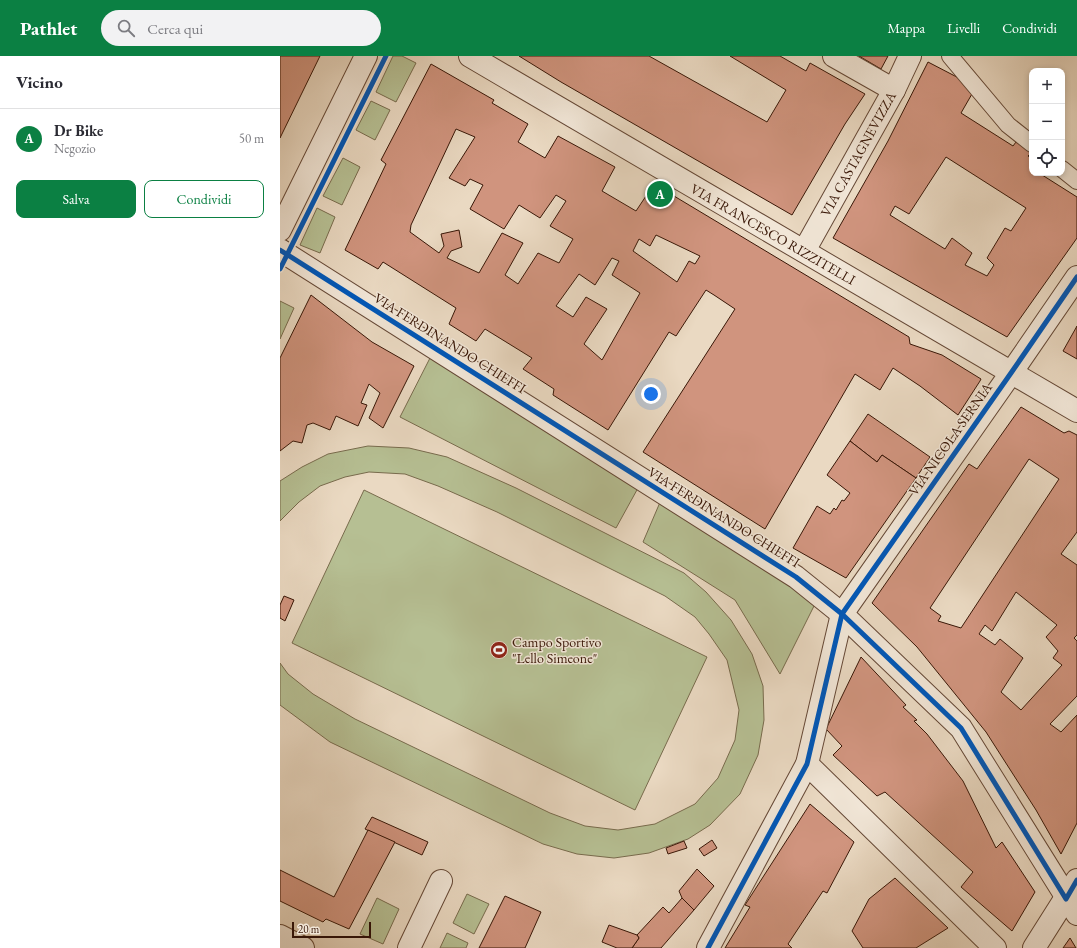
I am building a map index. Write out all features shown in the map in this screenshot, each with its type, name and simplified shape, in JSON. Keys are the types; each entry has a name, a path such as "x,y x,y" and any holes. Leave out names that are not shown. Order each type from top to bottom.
{"street":[{"path":"280,230 366,56"},
{"name":"VIA FRANCESCO RIZZITELLI","path":"470,56 1077,411"},
{"path":"834,56 894,90"},
{"name":"VIA CASTAGNEVIZZA","path":"804,251 894,90 910,56"},
{"name":"VIA FERDINANDO CHIEFFI","path":"280,250 796,577 842,614 961,728 1072,906"},
{"name":"VIA NICOLA SERNIA","path":"842,614 1077,277"},
{"path":"708,948 807,764 842,614"},
{"path":"807,764 995,948"},
{"path":"1034,948 1072,906 1077,880"},
{"path":"409,948 441,881"},
{"path":"280,936 303,948"}],"lane":[{"path":"950,56 1008,125 1029,142"},
{"path":"1065,171 1077,181"}],"green space":[{"path":"393,56 402,56 416,63 396,102 376,92"},
{"path":"371,101 390,110 375,140 356,130"},
{"path":"343,158 360,167 342,205 323,196"},
{"path":"317,208 335,217 320,253 300,245"},
{"path":"280,301 294,308 280,339"},
{"path":"430,358 638,488 616,528 400,417"},
{"path":"368,446 409,448 447,457 516,488 684,573 706,592 731,620 752,654 763,686 764,720 758,755 740,794 710,825 688,839 649,853 614,858 577,854 543,844 330,742 280,705 280,663 288,674 313,694 355,719 550,813 585,826 618,830 655,824 695,804 718,778 735,740 739,710 727,660 695,617 665,596 497,512 438,486 405,474 369,472 345,477 320,486 299,502 280,521 280,481 302,467 328,454"},
{"name":"Campo Sportivo \"Lello Simeone\"","path":"364,490 707,657 635,810 292,643"},
{"path":"664,493 816,602 780,674 735,600 643,542"},
{"path":"467,894 489,904 474,934 453,923"},
{"path":"377,898 399,909 383,944 360,934"},
{"path":"447,933 468,943 466,948 440,948"}],"building":[{"path":"280,56 320,56 280,138"},
{"path":"519,56 649,56 767,122 786,90 730,56 780,56 806,71 810,63 865,94 845,124 792,215 561,82"},
{"path":"859,56 888,56 881,69"},
{"path":"928,62 976,87 961,113 1013,146 1016,142 1029,150 1029,176 1044,176 1077,197 1077,238 1007,337 833,238 888,141","holes":["946,157 1026,208 1011,231 1005,228 987,258 994,265 987,276 965,265 972,253 952,238 945,249 890,215 895,206 909,214"]},
{"path":"431,64 494,100 492,103 528,124 518,142 545,158 558,136 615,167 602,191 636,211 654,184 909,337 910,344 942,355 981,379 958,415 920,386 893,368 880,390 855,374 765,529 643,452 735,309 706,290 676,336 669,332 608,430 553,395 554,389 523,369 532,358 485,329 476,341 449,324 456,308 383,262 378,269 345,250 386,164 381,160","holes":["456,129 475,137 449,178 465,186 470,179 483,185 470,209 504,229 519,205 540,218 556,195 566,201 550,226 573,239 559,263 538,253 518,284 505,275 523,243 502,233 479,273 447,258 451,251 462,247 459,230 441,234 444,246 439,253 410,232 411,225","656,235 700,256 695,264 689,261 677,282 633,251 639,239 650,246","612,258 619,261 612,275 640,293 602,360 584,344 607,309 586,297 573,317 556,306 579,274 595,285"]},
{"path":"311,295 372,342 414,366 383,428 369,418 380,393 369,384 361,403 367,405 358,426 336,416 330,430 313,423 307,425 302,443 293,441 280,451 280,358"},
{"path":"1077,326 1077,359 1063,351"},
{"path":"1021,407 1064,433 1069,431 1077,435 1077,532 1061,554 1077,565 1077,635 1074,638 1077,641 1077,696 1050,724 1061,732 1077,715 1077,823 1061,854 1036,810 986,732 917,647 872,603 969,464 977,469","holes":["1029,459 1059,479 961,628 938,621 941,616 930,608","1016,592 1057,625 1046,637 1058,651 1053,658 1062,665 1021,710 1001,692 1023,658 1000,639 995,645 979,634 985,625 992,631"]},
{"path":"868,414 930,457 916,478 882,455 877,462 850,441"},
{"path":"850,441 877,462 882,455 916,478 846,578 793,548 817,506 830,514 834,508 836,510 842,500 844,501 850,493 827,475"},
{"path":"284,596 294,600 285,621 280,618 280,605"},
{"path":"861,657 906,705 903,707 917,720 914,721 927,734 963,781 996,848 1002,842 1035,892 1012,931 961,887 973,872 885,792 877,796 833,755 842,746 826,729"},
{"path":"810,804 854,842 827,893 823,891 788,944 792,948 725,948 750,907 745,905"},
{"path":"372,817 428,842 422,855 365,829"},
{"path":"368,830 395,842 349,929 326,919 323,922 280,901 280,870 334,897"},
{"path":"712,840 717,848 704,856 699,849"},
{"path":"684,841 687,848 668,854 666,848"},
{"path":"697,869 714,886 694,910 682,898 679,891"},
{"path":"895,878 948,928 916,948 863,948 852,931 869,899"},
{"path":"505,896 541,912 525,948 479,948"},
{"path":"682,898 694,910 661,948 632,948 639,938 637,935 663,907 669,913"},
{"path":"609,925 637,935 639,938 632,948 617,948 602,942"},
{"path":"1070,938 1076,948 1063,948"}],"cycle path":[{"path":"280,269 386,56"},
{"path":"280,250 796,577 842,614 961,728 1066,899 1077,880"},
{"path":"708,948 807,764 842,614 1077,277"}],"place":[{"name":"Dr Bike","path":"660,194"},
{"name":"Campo Sportivo \"Lello Simeone\"","path":"499,650"}]}
